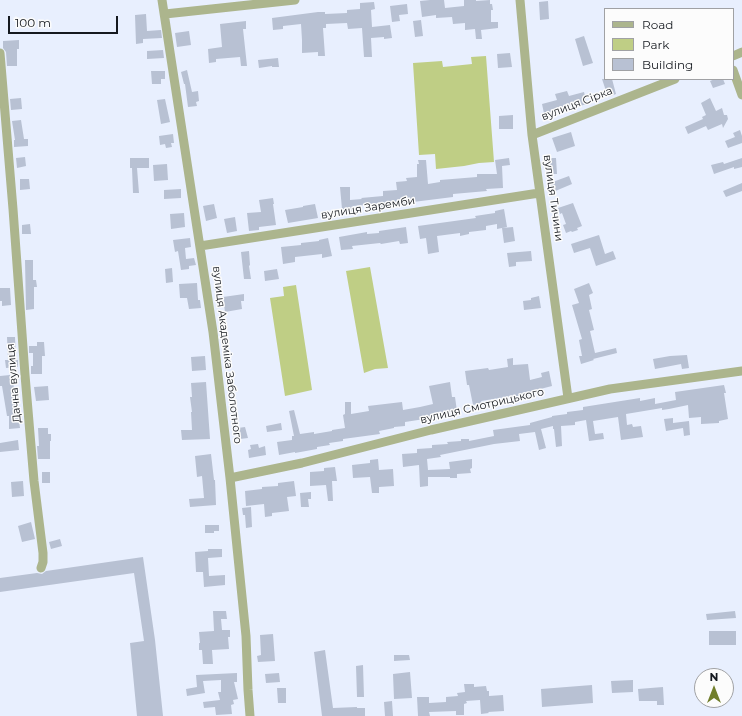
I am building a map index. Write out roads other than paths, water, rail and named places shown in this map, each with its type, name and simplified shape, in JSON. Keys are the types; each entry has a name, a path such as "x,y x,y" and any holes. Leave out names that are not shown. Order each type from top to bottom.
{"street":[{"name":"вулиця Академіка Заболотного","path":"162,0 214,332 246,636 250,716"},
{"path":"165,14 295,0"},
{"name":"вулиця Тичини","path":"520,0 532,135 568,398"},
{"name":"Дачна вулиця","path":"0,53 34,481 43,552 43,562 41,568"},
{"path":"734,73 742,95"},
{"name":"вулиця Сірка","path":"532,135 672,80"},
{"name":"вулиця Заремби","path":"200,246 539,193"},
{"name":"вулиця Смотрицького","path":"230,478 302,463 431,430 610,389 742,371"}]}
